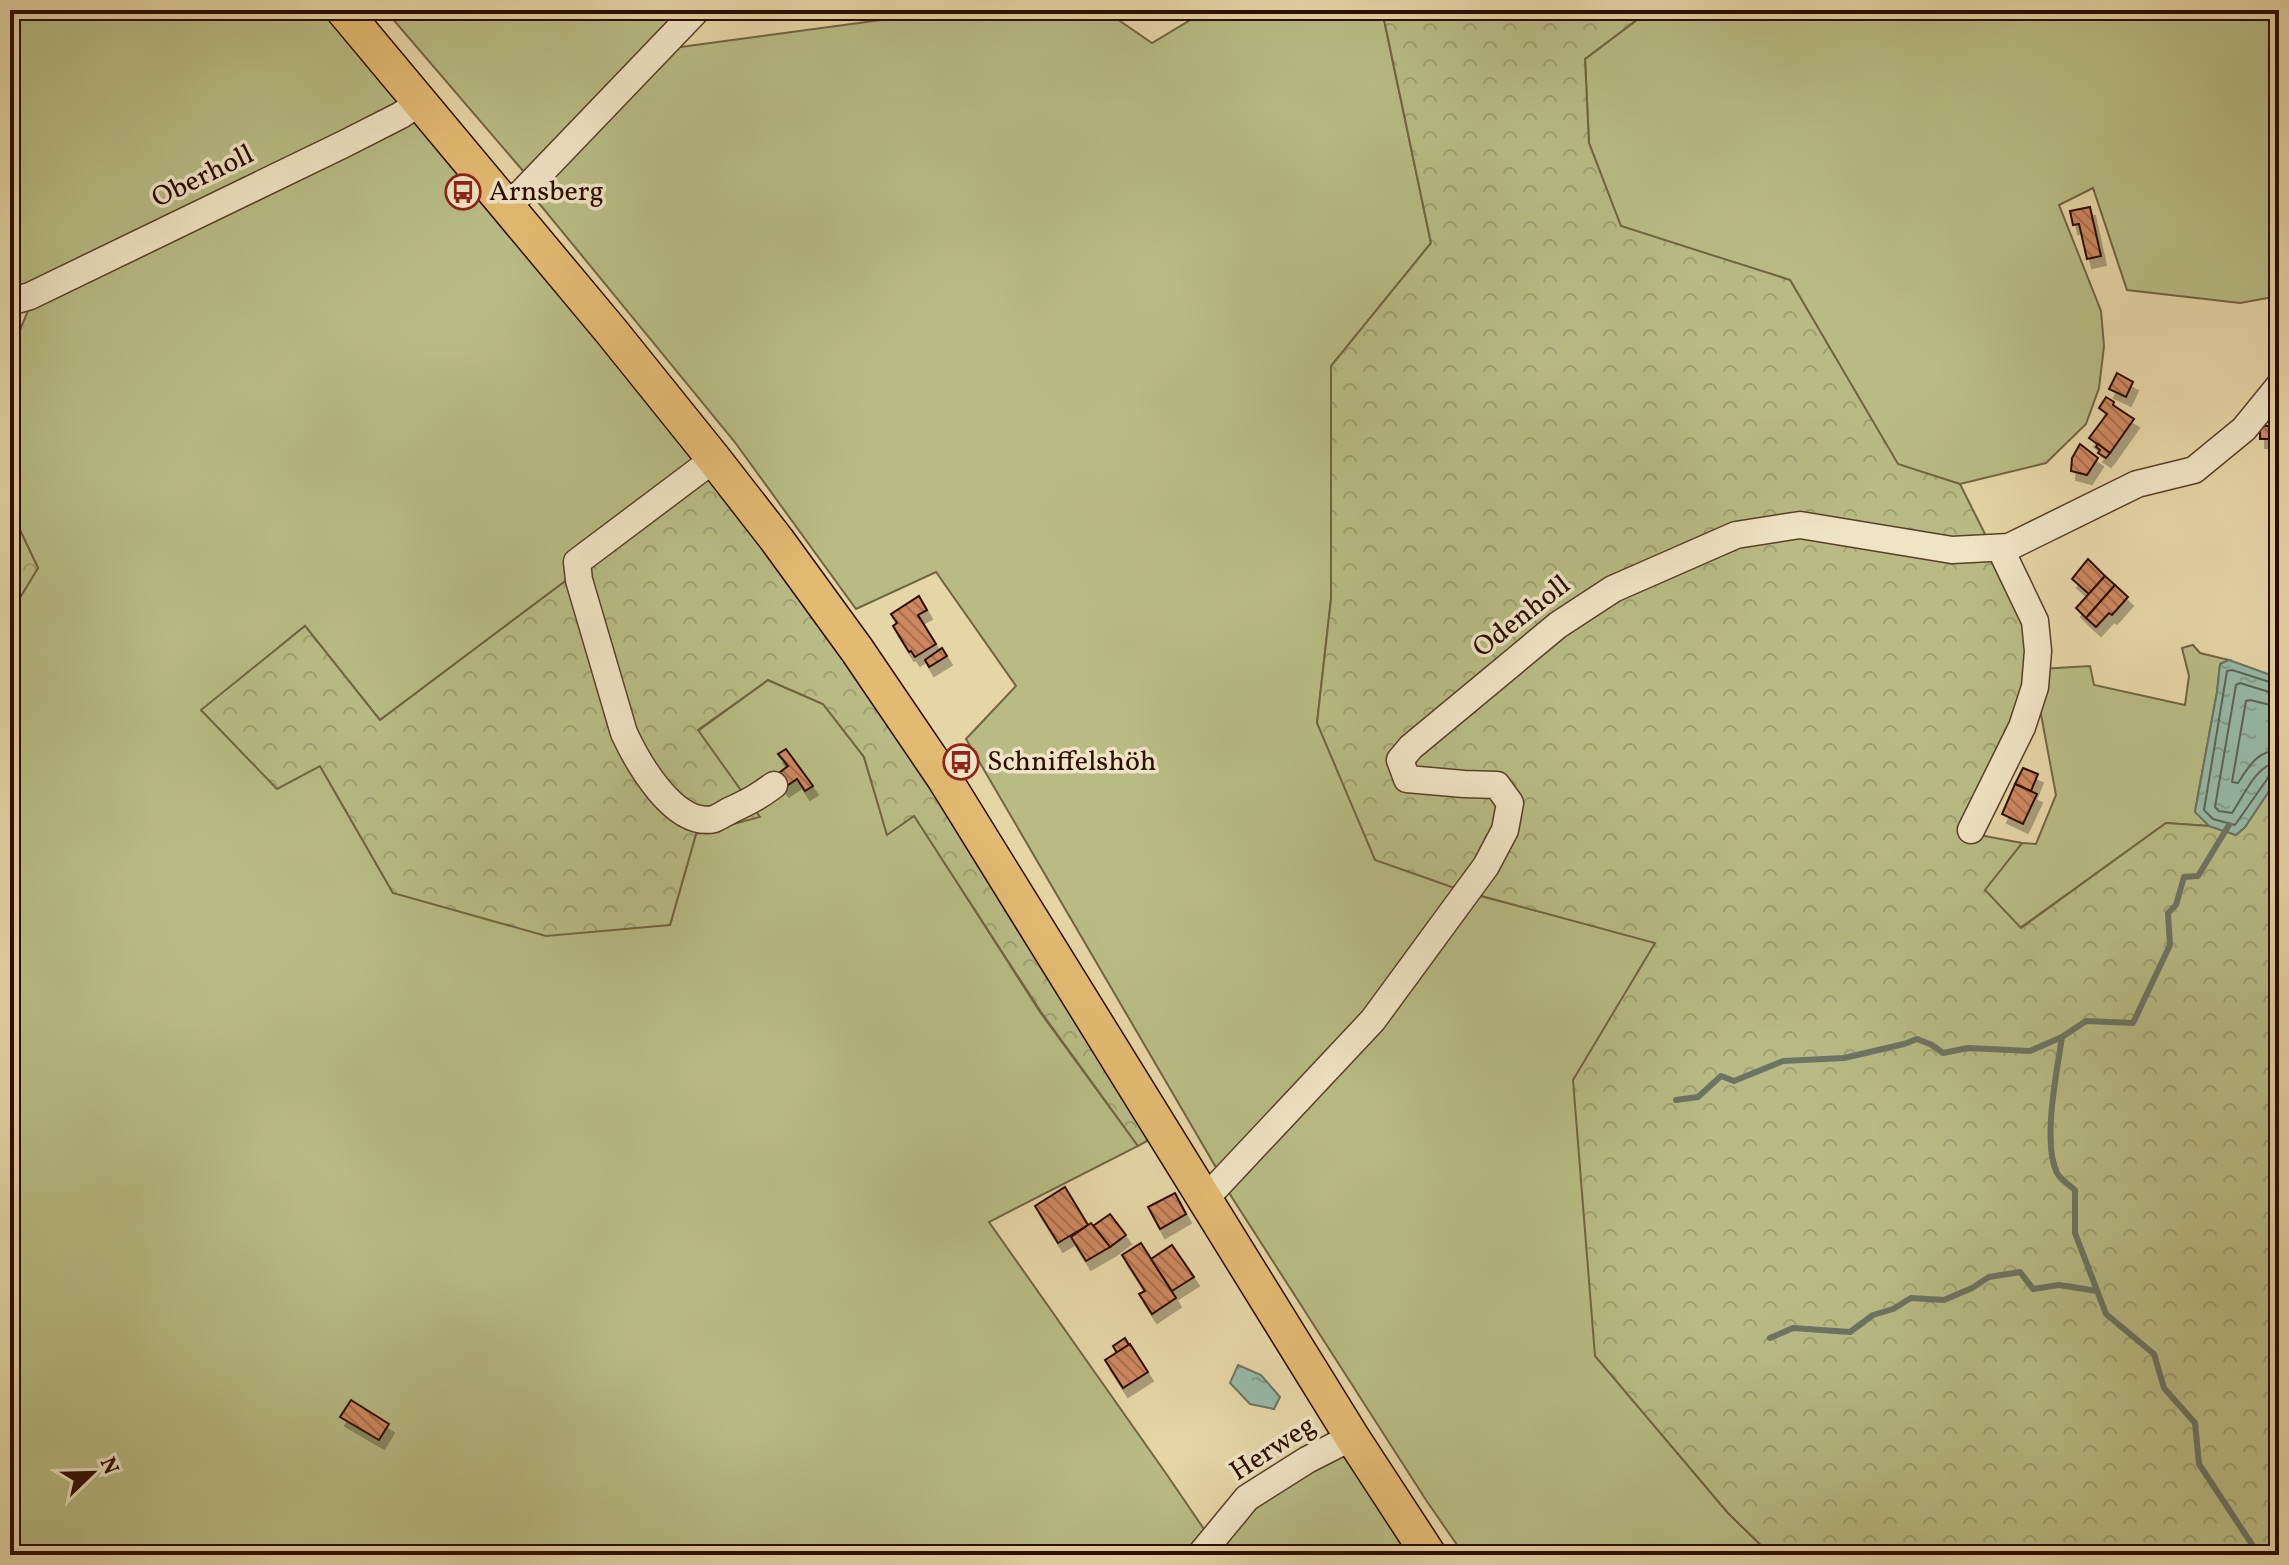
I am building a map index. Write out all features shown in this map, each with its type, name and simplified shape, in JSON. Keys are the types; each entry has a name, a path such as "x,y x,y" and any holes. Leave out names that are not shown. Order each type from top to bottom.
{"main road":[{"path":"343,10 714,459 857,650 944,778 1352,1437 1429,1555"}],"street":[{"path":"507,208 697,10"},
{"name":"Oberholl","path":"10,302 30,296 330,151 420,102"},
{"name":"Odenholl","path":"1205,1199 1373,1020 1486,866 1505,830 1510,803 1497,785 1407,779 1400,760 1411,747 1558,625 1613,589 1736,535 1800,525 1952,550 2009,547 2137,484 2194,470 2244,429 2279,386"},
{"path":"714,459 577,562 579,580 624,733 654,785 689,816 703,819 714,819 750,803 774,785"},
{"path":"1971,830 2022,727 2035,687 2038,651 2035,621 2000,548"},
{"name":"Herweg","path":"1200,1555 1247,1498 1352,1437"}],"green space":[{"path":"10,10 329,10 399,99 394,110 10,294"},
{"path":"385,10 690,10 530,179"},
{"path":"903,10 1104,10 1152,43 1207,10 1382,10 1431,243 1331,366 1331,599 1317,723 1463,891 1371,1018 1221,1176 966,739 1016,686 936,572 856,609 734,441 533,196 666,49 881,20"},
{"path":"1382,10 1650,10 1585,59 1589,143 1621,226 1790,280 1898,464 1960,484 1991,546 2034,653 1974,834 2022,843 1985,890 2021,928 2166,823 2209,826 2236,835 2245,827 2279,776 2279,1555 1771,1555 1728,1513 1595,1356 1573,1080 1655,943 1463,891 1375,860 1317,723 1331,599 1331,366 1431,243"},
{"path":"1650,10 2279,10 2279,296 2240,303 2127,290 2093,188 2059,205 2101,311 2104,346 2099,388 2086,424 2046,463 1960,484 1898,465 1790,280 1621,227 1589,143 1585,59"},
{"path":"418,120 715,469 380,720 305,626 202,711 320,766 393,893 670,925 696,834 698,731 768,680 823,704 864,757 887,834 914,815 1040,1012 1138,1146 989,1222 1208,1535 1192,1555 10,1555 10,614 38,568 10,509 10,354 32,301"},
{"path":"715,469 842,649 1158,1135 1138,1146 1041,1012 914,816 887,835 864,757 823,704 768,680 698,730 760,817 696,834 670,925 546,936 393,893 320,766 277,789 201,710 305,626 380,720"},
{"path":"10,509 38,568 10,614"},
{"path":"2193,645 2200,653 2229,660 2220,664 2195,811 2209,826 2166,823 2020,928 1984,890 2022,843 2036,844 2056,795 2037,693 2040,669 2090,666 2094,685 2185,705 2189,676 2182,648"},
{"path":"1469,893 1656,942 1595,1355 1728,1513 1771,1555 1464,1555 1224,1185"},
{"path":"1343,1445 1417,1555 1206,1555 1256,1505"}],"water":[{"path":"2229,660 2279,678 2279,776 2245,827 2236,835 2209,826 2195,812 2220,664"},
{"path":"1238,1365 1261,1375 1280,1397 1274,1409 1250,1404 1230,1383"}],"building":[{"path":"2090,207 2101,256 2087,259 2079,224 2073,225 2070,211"},
{"path":"2117,373 2133,382 2126,397 2109,389"},
{"path":"2106,397 2134,419 2110,453 2089,438 2107,414 2099,408"},
{"path":"2277,425 2279,464 2270,464 2269,426"},
{"path":"2260,426 2269,426 2270,439 2260,439"},
{"path":"2080,444 2098,458 2087,475 2071,471 2072,458"},
{"path":"2098,444 2110,453 2106,458 2098,453"},
{"path":"2088,559 2105,576 2089,594 2072,579"},
{"path":"2105,576 2115,585 2086,618 2076,608"},
{"path":"2115,585 2128,597 2096,627 2086,618"},
{"path":"919,596 927,610 918,615 936,644 915,657 893,626 897,623 891,614"},
{"path":"942,648 947,656 929,667 925,660"},
{"path":"786,749 813,786 805,791 797,779 784,788 775,776 788,766 778,754"},
{"path":"2023,768 2038,774 2031,791 2015,784"},
{"path":"2015,784 2037,794 2023,824 2002,814"},
{"path":"1065,1187 1088,1225 1058,1243 1035,1206"},
{"path":"1175,1193 1186,1214 1160,1229 1148,1207"},
{"path":"1110,1214 1126,1235 1110,1247 1093,1226"},
{"path":"1091,1223 1110,1247 1086,1261 1071,1237"},
{"path":"1141,1243 1176,1298 1152,1314 1139,1294 1145,1291 1122,1255"},
{"path":"1172,1245 1194,1277 1172,1291 1151,1259"},
{"path":"1125,1338 1129,1345 1117,1353 1113,1346"},
{"path":"1130,1344 1148,1372 1123,1388 1105,1360"},
{"path":"351,1400 389,1424 379,1440 340,1417"}],"waterway":[{"path":"2229,825 2198,876 2184,877 2176,905 2168,913 2170,945 2133,1023 2086,1021 2062,1037 2052,1106 2051,1143 2057,1173 2075,1190 2075,1233 2106,1314 2154,1354 2164,1388 2195,1423 2199,1464 2259,1555"},
{"path":"1676,1100 1698,1097 1721,1076 1734,1081 1783,1061 1844,1058 1917,1039 1943,1053 1968,1048 2030,1051 2062,1037"},
{"path":"1770,1338 1793,1328 1850,1332 1873,1315 1893,1309 1911,1298 1944,1300 1989,1277 2020,1272 2033,1289 2059,1285 2097,1291"}],"place":[{"name":"Arnsberg","path":"463,192"},
{"name":"Schniffelshöh","path":"961,762"}]}
